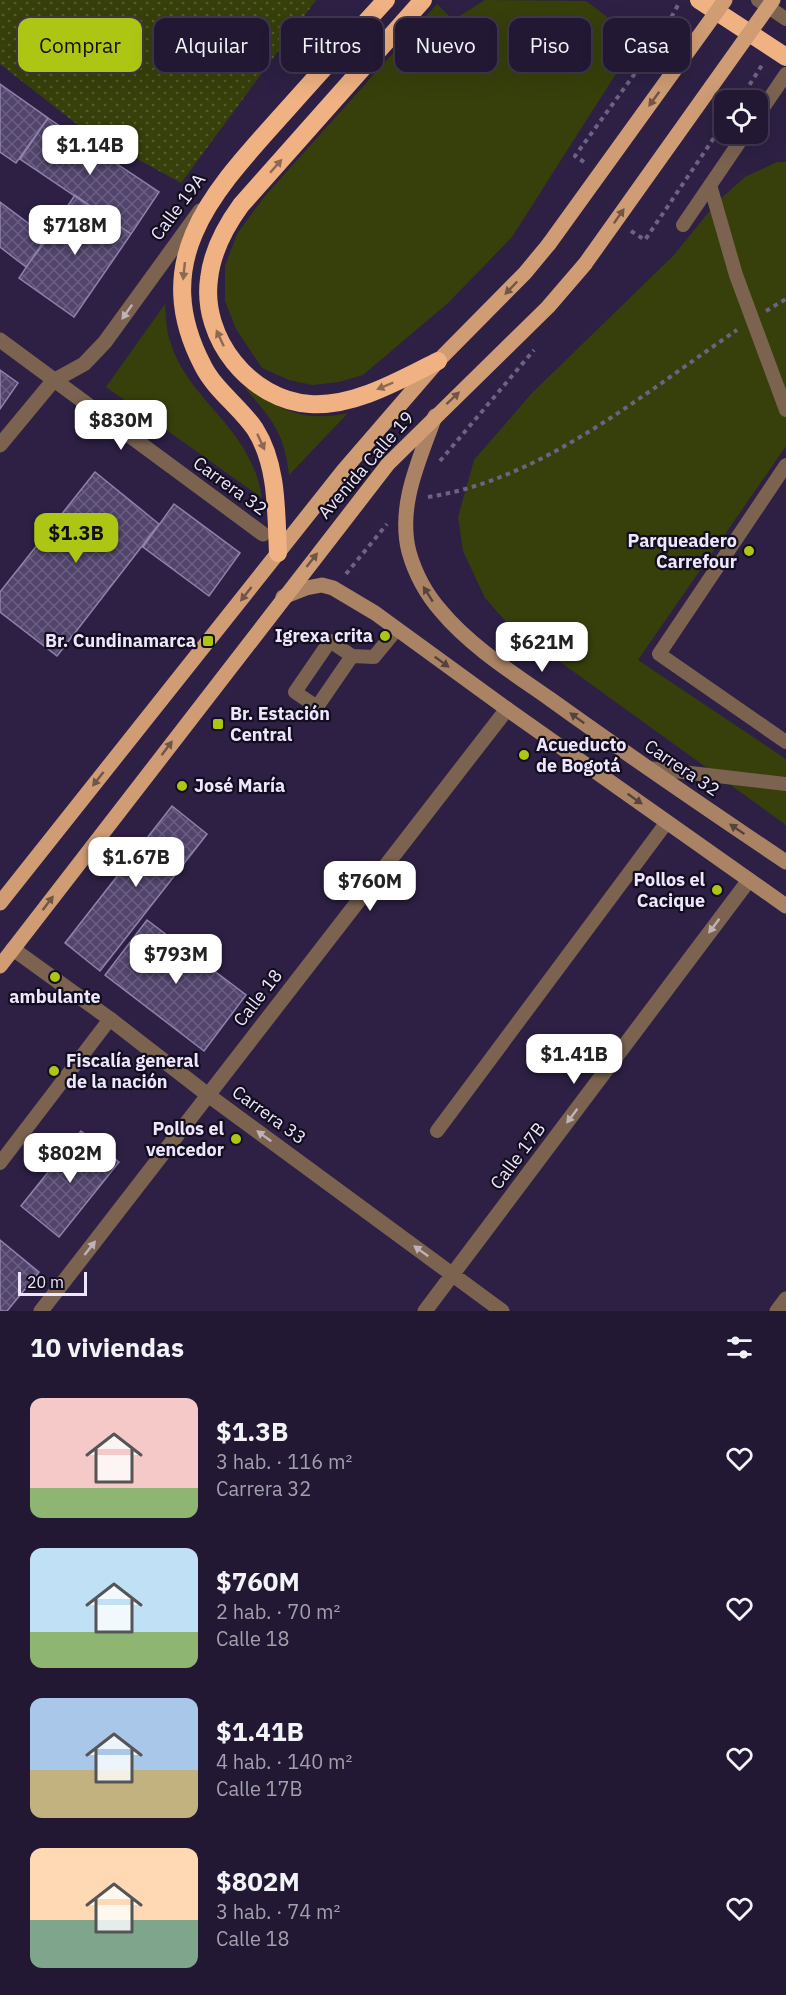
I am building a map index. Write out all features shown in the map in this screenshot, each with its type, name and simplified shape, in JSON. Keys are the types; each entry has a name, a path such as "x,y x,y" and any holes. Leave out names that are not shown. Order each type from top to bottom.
{"highway":[{"path":"278,553 276,500 265,450 249,422 205,370 191,344 184,314 183,268 187,250 208,204 224,180 386,0"},
{"path":"423,0 228,222 215,250 208,281 216,333 230,359 249,378 279,395 309,404 337,402 367,394 438,362"},
{"path":"699,0 779,52"}],"main road":[{"name":"Avenida Calle 19","path":"0,903 343,471 438,362 525,273 549,244 725,0"},
{"name":"Avenida Calle 19","path":"0,966 388,464 436,414 548,307 585,264 773,0"}],"street":[{"name":"Calle 19A","path":"0,445 53,381 94,356 224,180"},
{"name":"Carrera 32","path":"0,340 263,534"},
{"name":"Carrera 32","path":"436,414 407,500 406,521 409,550 417,574 441,612 459,630 495,658 645,768 786,862"},
{"path":"283,597 306,588 322,585 333,588 397,629 786,906"},
{"name":"Calle 18","path":"41,1311 507,709"},
{"name":"Calle 17B","path":"425,1311 749,880"},
{"name":"Carrera 33","path":"13,949 502,1311"},
{"path":"777,1311 786,1299"}],"lane":[{"path":"758,0 786,19"},
{"path":"768,100 786,74"},
{"path":"683,225 738,144"},
{"path":"710,184 736,275 786,410"},
{"path":"786,465 659,654 786,742"},
{"path":"352,656 316,707 295,692 330,641 352,656 374,657 397,629"},
{"path":"645,768 786,784"},
{"path":"437,1131 667,822"},
{"path":"0,1163 110,1019"}],"path":[{"path":"584,162 575,156 642,63 681,0"},
{"path":"748,90 779,52"},
{"path":"630,230 645,240 714,139"},
{"path":"333,588 407,500 480,486 516,472 585,433 786,299"},
{"path":"438,464 538,345"}],"green space":[{"path":"0,0 316,0 303,18 281,18 281,47 269,64 269,18 154,18 154,72 263,72 181,183 83,129 0,64"},
{"path":"485,0 586,1 607,18 603,18 603,72 617,72 512,237 448,303 363,375 339,382 312,385 289,380 262,368 236,329 225,301 225,266 237,234 264,197 376,72 383,72 383,64 395,51 395,72 497,72 497,18 456,18"},
{"path":"437,4 451,18 424,18"},
{"path":"777,162 786,162 786,446 638,660 786,759 786,825 509,625 485,598 463,551 458,517 474,460 532,393 674,255 717,202 745,177"},
{"path":"165,304 169,337 179,363 191,382 246,452 256,473 262,498 106,387"},
{"path":"244,387 281,408 305,415 332,416 348,413 289,475 284,448 275,427"}],"building":[{"path":"0,84 48,118 16,163 0,152"},
{"path":"48,118 159,192 131,234 20,159"},
{"path":"75,195 131,234 74,317 19,278"},
{"path":"0,202 48,238 26,267 0,247"},
{"path":"0,370 18,383 0,409"},
{"path":"95,472 159,524 57,656 0,612 0,592"},
{"path":"174,504 240,553 209,596 143,547"},
{"path":"172,806 207,834 100,971 65,943"},
{"path":"147,920 246,995 204,1051 105,975"},
{"path":"81,1131 119,1162 59,1237 21,1206"},
{"path":"0,1240 39,1272 7,1311 0,1311"}],"place":[{"name":"Parqueadero Carrefour","path":"749,551"},
{"name":"Igrexa crita","path":"385,636"},
{"name":"Br. Cundinamarca","path":"208,641"},
{"name":"Br. Estación Central","path":"218,724"},
{"name":"Acueducto de Bogotá","path":"524,755"},
{"name":"José María","path":"182,786"},
{"name":"Pollos el Cacique","path":"717,890"},
{"name":"ambulante","path":"55,977"},
{"name":"Fiscalía general de la nación","path":"54,1071"},
{"name":"Pollos el vencedor","path":"236,1139"}]}
